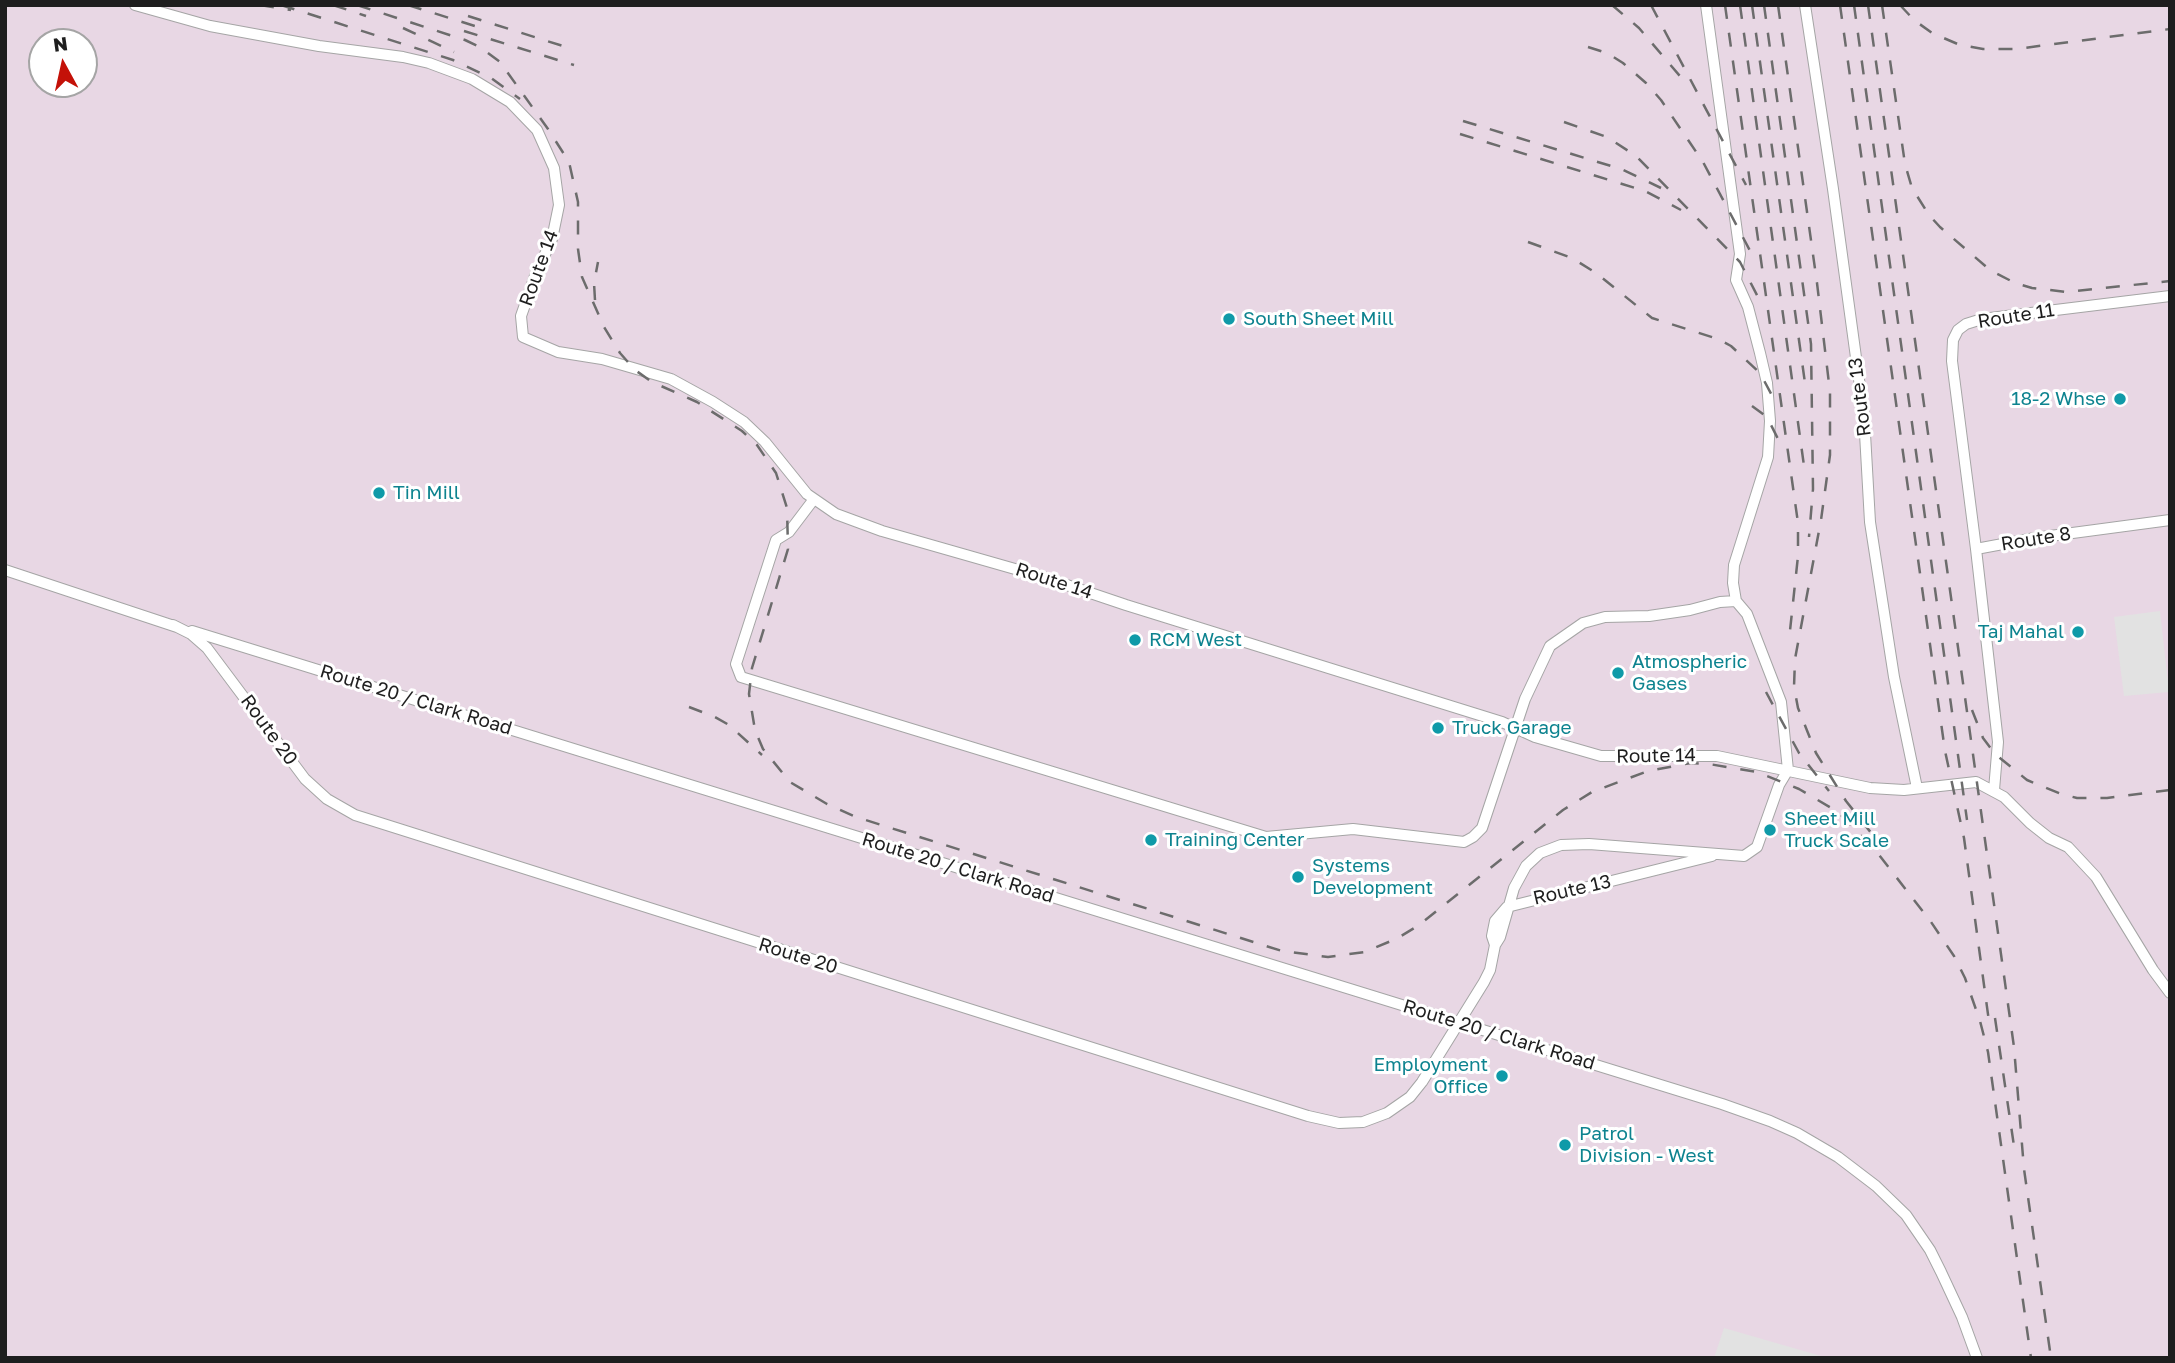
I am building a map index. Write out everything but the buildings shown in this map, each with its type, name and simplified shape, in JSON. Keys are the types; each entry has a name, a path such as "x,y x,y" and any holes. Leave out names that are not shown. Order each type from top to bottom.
{"street":[{"name":"Route 14","path":"135,5 210,26 429,63 472,79 510,102 537,130 554,168 559,205 552,239 521,316 523,337 558,352 601,359 671,379 713,402 744,422 765,442 807,494 836,514 882,531 1043,576 1601,757 1701,754 1732,758 1870,788 1917,788 1976,782 1994,790"},
{"path":"1706,5 1740,254 1736,279 1748,307 1760,353 1770,421 1768,457 1734,565 1733,583 1737,601 1747,614 1782,702 1788,770"},
{"name":"Route 13","path":"1805,5 1864,416 1870,522 1894,677 1917,788"},
{"name":"Route 11","path":"1976,549 1952,361 1958,330 1966,324 1982,319 2170,296"},
{"path":"814,499 789,532 776,540 736,664 741,677 1266,837 1353,829 1464,842 1473,838 1482,828 1525,699 1550,646 1583,623 1605,617 1648,616 1737,601"},
{"name":"Route 8","path":"1994,790 1998,742 1976,549 2035,538 2170,520"},
{"name":"Route 20 / Clark Road","path":"5,570 173,625 1770,1121 1838,1157 1892,1201 1906,1216 1930,1250 1962,1317 1977,1358"},
{"name":"Route 20","path":"173,625 191,634 207,648 305,779 327,799 355,815 1308,1116 1330,1122 1354,1123 1394,1110 1410,1097 1422,1082 1458,1022"},
{"name":"Route 13","path":"1458,1022 1490,970 1495,945 1495,921 1507,907 1526,866 1540,853 1561,845 1631,847 1744,856 1757,847 1779,785 1788,770"},
{"path":"1994,790 2030,824 2068,848 2096,877 2170,993"},
{"name":"Route 13","path":"1507,907 1720,854"}],"shaded area":[{"path":"5,5 2170,5 2170,1358 5,1358"},
{"path":"2160,611 2169,692 2124,696 2114,617"},
{"path":"1724,1328 1828,1358 1714,1358"}],"railway":[{"path":"260,5 291,10"},
{"path":"281,5 453,60 491,78 520,99"},
{"path":"333,5 366,16"},
{"path":"357,5 465,40 500,62 569,162 578,202 578,249 582,277 604,327 620,353 635,370 652,382 697,402 742,431 757,445 776,473 787,508 788,549 752,668 749,694 755,730 763,749 790,782 827,804 856,817 1282,951 1328,957 1365,952 1398,938 1419,925 1563,810 1592,792 1648,771 1691,763 1709,764 1757,772 1799,789 1838,812 1876,851 1931,922 1965,978 1988,1052 2031,1358"},
{"path":"408,5 478,27"},
{"path":"1612,5 1639,28 1685,82"},
{"path":"1651,5 1746,185"},
{"path":"1725,5 1798,523 1798,556 1789,640"},
{"path":"1740,5 1805,473"},
{"path":"1752,5 1805,383"},
{"path":"1764,5 1811,344 1813,489 1809,537"},
{"path":"1778,5 1830,392 1830,455 1821,520 1795,659 1794,687 1798,708 1816,753 1846,801 1872,834"},
{"path":"1840,5 1945,751 1964,838 1990,1029"},
{"path":"1854,5 1967,820"},
{"path":"1868,5 2014,1047 2024,1169 2051,1358"},
{"path":"1882,5 1905,164 1912,188 1940,227 1990,270 2015,283 2032,288 2067,292 2170,281"},
{"path":"1900,5 1932,33 1960,45 1983,49 2016,49 2170,29"},
{"path":"468,16 566,47"},
{"path":"403,28 454,52"},
{"path":"464,31 574,65"},
{"path":"1588,47 1607,53 1623,63 1661,100 1703,162 1756,262"},
{"path":"1463,121 1621,169 1661,188"},
{"path":"1564,122 1607,137 1636,156 1740,262 1761,303"},
{"path":"1460,134 1645,191 1681,210"},
{"path":"1528,242 1572,258 1596,273 1652,318 1718,339 1731,346 1760,373 1776,403"},
{"path":"595,300 594,283 598,262"},
{"path":"1752,406 1767,417 1781,445"},
{"path":"1766,692 1799,753 1829,791"},
{"path":"689,707 729,725 762,755"},
{"path":"1972,710 1983,738 1995,754 2027,780 2061,794 2077,798 2107,798 2170,790"},
{"path":"1995,1018 2014,1146"}],"place":[{"name":"South Sheet Mill","path":"1229,319"},
{"name":"18-2 Whse","path":"2120,399"},
{"name":"Tin Mill","path":"379,493"},
{"name":"Taj Mahal","path":"2078,632"},
{"name":"RCM West","path":"1135,640"},
{"name":"Atmospheric Gases","path":"1618,673"},
{"name":"Truck Garage","path":"1438,728"},
{"name":"Sheet Mill Truck Scale","path":"1770,830"},
{"name":"Training Center","path":"1151,840"},
{"name":"Systems Development","path":"1298,877"},
{"name":"Employment Office","path":"1502,1076"},
{"name":"Patrol Division - West","path":"1565,1145"}]}
